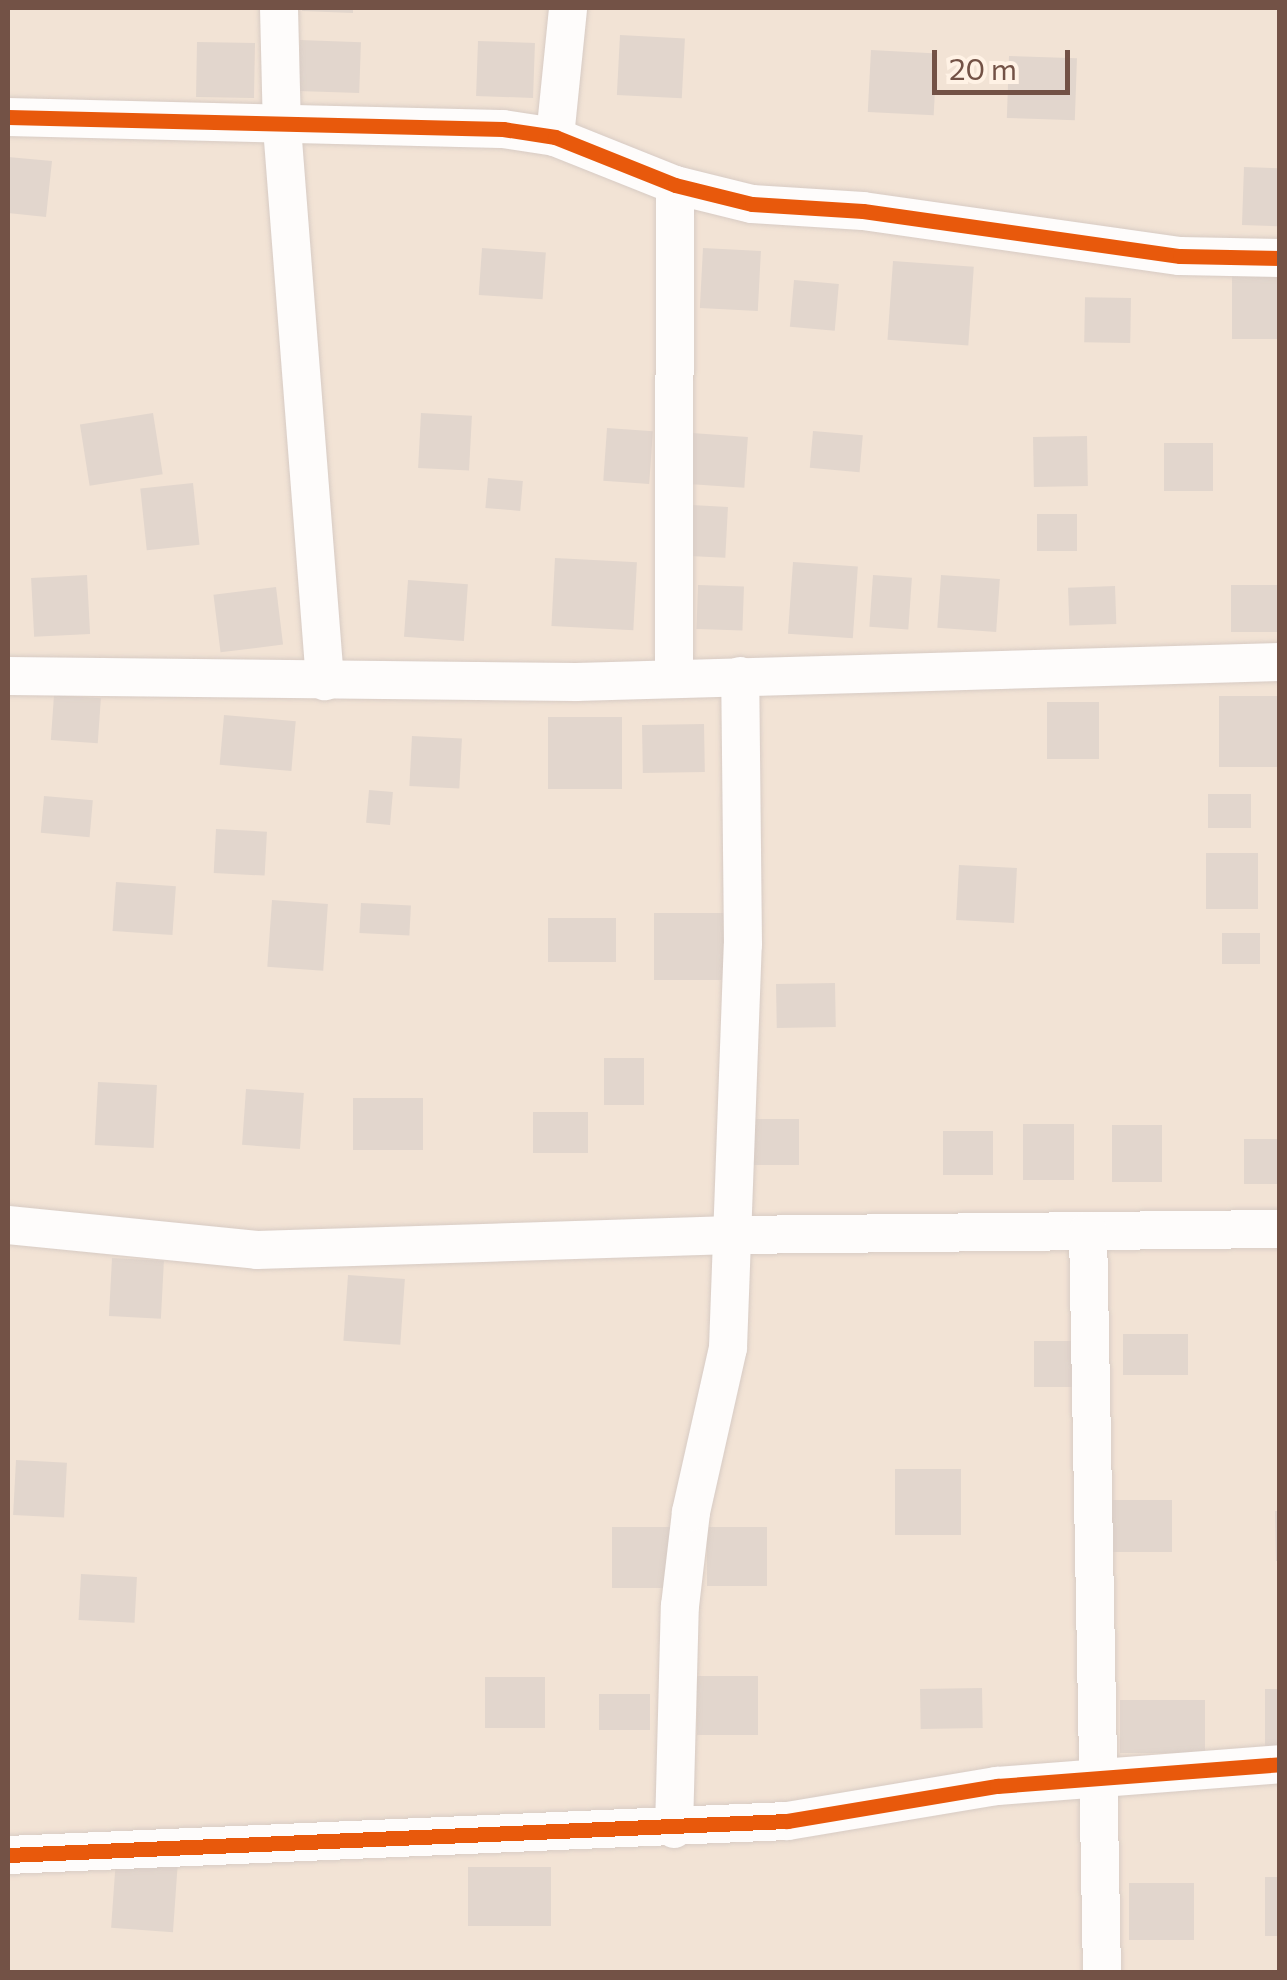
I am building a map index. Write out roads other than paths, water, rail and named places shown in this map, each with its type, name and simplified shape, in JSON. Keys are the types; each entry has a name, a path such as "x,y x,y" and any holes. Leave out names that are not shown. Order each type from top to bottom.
{"street":[{"path":"279,8 282,127 325,680"},
{"path":"555,137 568,8"},
{"path":"8,118 502,129 555,137 674,186 752,204 863,211 1180,256 1280,258"},
{"path":"674,186 674,678"},
{"path":"8,676 325,680 674,678 1280,662"},
{"path":"674,1829 680,1606 691,1512 728,1348 743,946 740,676"},
{"path":"8,1224 257,1250 732,1235 1280,1229"},
{"path":"1088,1231 1102,1972"},
{"path":"8,1855 674,1829 787,1821 1101,1776 1280,1764"}]}
